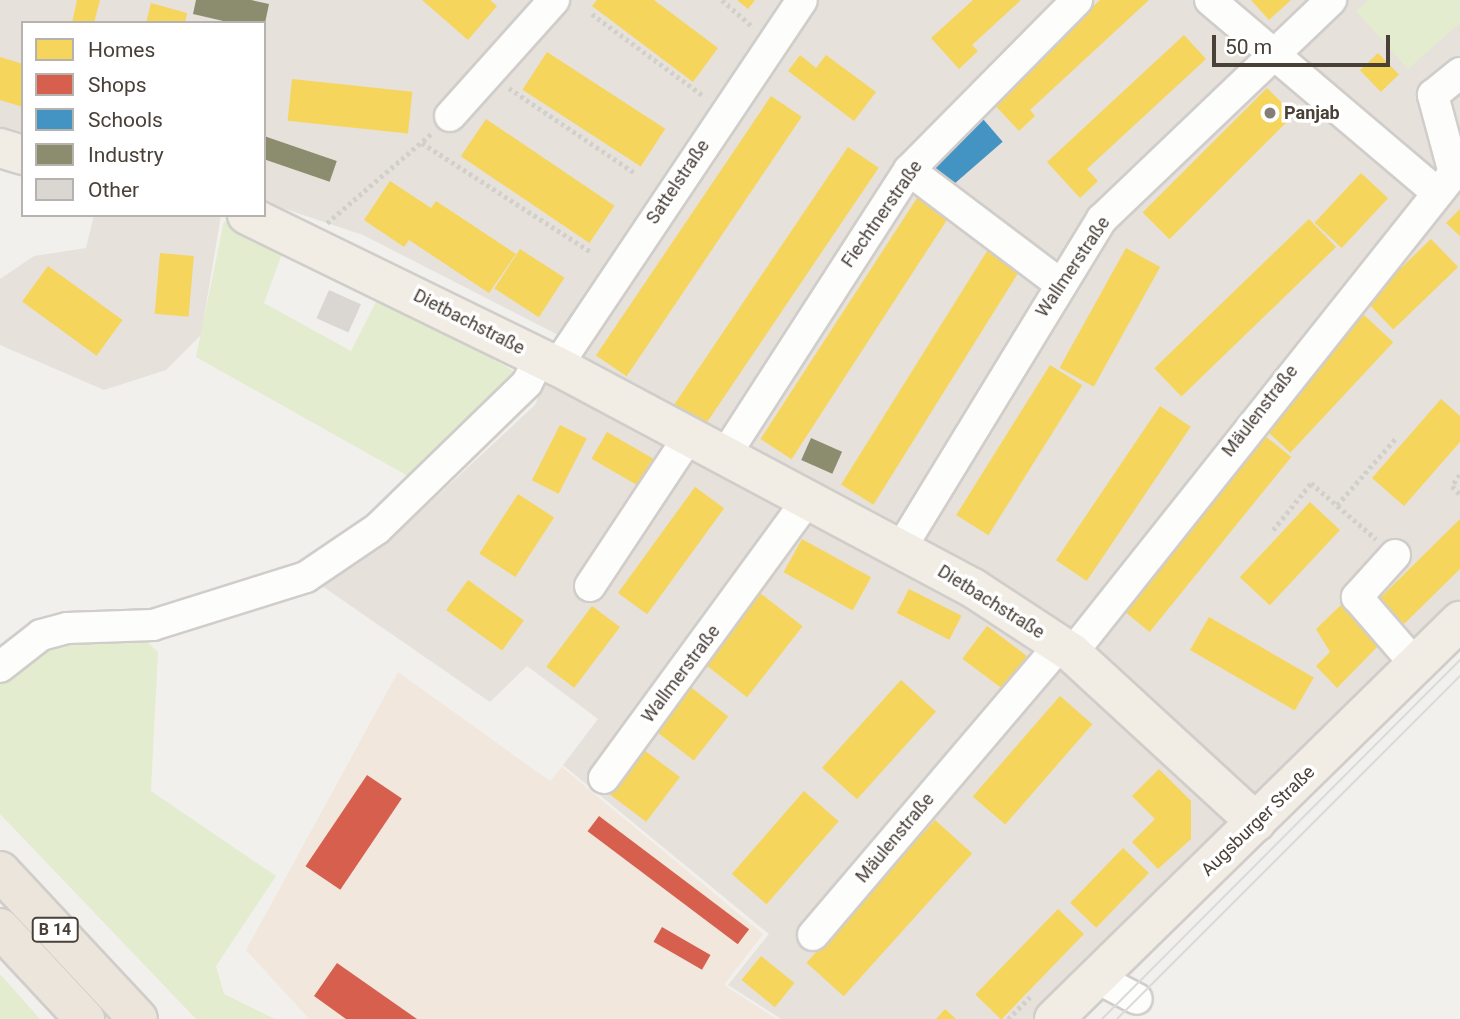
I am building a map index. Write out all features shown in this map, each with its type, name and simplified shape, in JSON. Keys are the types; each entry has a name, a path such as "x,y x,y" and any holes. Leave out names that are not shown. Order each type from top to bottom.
{"highway":[{"name":"B 14","path":"0,871 138,1019"},
{"name":"B 14","path":"0,928 85,1019"}],"main road":[{"path":"0,148 21,154"},
{"name":"Dietbachstraße","path":"252,217 313,244 548,362 807,501 901,548 1066,649 1256,822"},
{"name":"Augsburger Straße","path":"1054,1019 1460,621"}],"street":[{"path":"450,116 554,0"},
{"name":"Sattelstraße","path":"0,667 41,635 68,628 153,625 306,577 376,529 548,362 726,113 802,0"},
{"name":"Fiechtnerstraße","path":"724,457 909,170 1077,0"},
{"path":"1210,0 1272,56 1450,179"},
{"name":"Wallmerstraße","path":"901,548 1059,283 1102,219 1331,0"},
{"path":"1450,179 1433,95 1460,73"},
{"path":"909,170 1059,283"},
{"name":"Mäulenstraße","path":"813,935 1066,649 1450,179"},
{"path":"590,586 688,438"},
{"name":"Wallmerstraße","path":"604,778 807,501"},
{"path":"1395,555 1357,597 1416,665"},
{"path":"1095,977 1137,999"}],"path":[{"path":"722,0 772,44"},
{"path":"592,14 726,113"},
{"path":"488,74 635,173"},
{"path":"422,143 593,253"},
{"path":"313,244 332,216 416,148"},
{"path":"1336,505 1395,439"},
{"path":"1460,475 1452,486 1460,494"},
{"path":"1273,530 1311,484 1395,555"}],"shaded area":[{"path":"0,0 1460,0 1460,599 1047,1019 781,1019 728,985 769,934 563,765 598,719 527,666 490,702 322,586 398,532 535,405 562,337 363,235 266,203 266,21 21,21 21,131 0,126"},
{"path":"94,217 221,217 201,335 166,370 104,390 0,345 0,279 34,256 86,248"},
{"path":"398,672 550,781 562,767 763,934 724,985 777,1019 309,1019 246,950"}],"green space":[{"path":"1368,0 1460,0 1460,23 1408,69 1356,11"},
{"path":"224,221 284,248 264,303 351,351 380,294 519,374 415,480 196,357"},
{"path":"139,635 158,652 151,791 276,876 216,966 224,994 275,1019 196,1019 0,814 0,683 46,645"},
{"path":"0,974 40,1019 0,1019"}],"building: Homes":[{"path":"77,0 100,0 95,21 72,21"},
{"path":"422,0 490,0 497,6 468,40"},
{"path":"597,0 654,0 718,48 693,82 592,6"},
{"path":"737,0 755,0 748,9"},
{"path":"973,0 1021,0 972,45 978,51 959,69 931,38"},
{"path":"1100,0 1149,0 1030,110 1035,116 1019,131 991,101"},
{"path":"1251,0 1291,0 1269,20"},
{"path":"151,3 187,13 185,21 146,21"},
{"path":"1184,35 1206,59 1087,169 1098,181 1080,198 1047,162"},
{"path":"547,52 665,129 641,167 522,90"},
{"path":"1378,53 1399,75 1381,92 1360,70"},
{"path":"800,55 816,68 826,55 876,92 854,121 788,71"},
{"path":"0,57 21,63 21,106 0,100"},
{"path":"292,79 412,92 408,133 288,121"},
{"path":"1267,88 1294,115 1169,239 1143,212"},
{"path":"771,96 802,117 627,376 596,355"},
{"path":"486,119 615,206 589,243 461,156"},
{"path":"848,147 879,168 704,427 673,406"},
{"path":"1361,173 1388,198 1342,248 1315,223"},
{"path":"390,181 431,208 436,201 516,254 489,293 409,240 404,247 364,220"},
{"path":"919,195 950,215 792,459 761,439"},
{"path":"1460,209 1460,236 1446,223"},
{"path":"1309,219 1336,247 1181,396 1154,368"},
{"path":"1431,239 1458,267 1393,330 1366,302"},
{"path":"989,248 1021,268 873,505 841,485"},
{"path":"1126,248 1160,267 1094,387 1060,368"},
{"path":"520,249 564,278 539,317 494,288"},
{"path":"160,253 194,256 189,317 155,314"},
{"path":"48,266 122,320 97,356 22,302"},
{"path":"1364,315 1393,342 1290,453 1261,425"},
{"path":"1050,365 1082,385 988,535 956,515"},
{"path":"1441,399 1460,416 1460,442 1404,506 1372,478"},
{"path":"1160,406 1191,427 1087,581 1056,560"},
{"path":"560,425 587,439 559,494 532,480"},
{"path":"607,432 655,460 640,487 592,459"},
{"path":"1264,435 1291,457 1150,632 1122,610"},
{"path":"695,487 724,508 647,614 618,593"},
{"path":"518,494 554,517 515,577 479,554"},
{"path":"1310,502 1340,530 1270,605 1240,577"},
{"path":"1460,519 1460,569 1404,624 1380,598"},
{"path":"802,539 871,577 853,611 784,572"},
{"path":"468,580 524,621 502,650 446,610"},
{"path":"909,589 962,616 949,640 897,613"},
{"path":"760,593 803,626 747,697 705,664"},
{"path":"1342,604 1378,646 1337,688 1316,666 1330,652 1316,629"},
{"path":"592,606 620,627 574,688 546,667"},
{"path":"1209,617 1314,677 1295,710 1190,650"},
{"path":"987,626 1027,656 1002,689 962,659"},
{"path":"901,680 936,711 857,799 822,768"},
{"path":"688,685 728,716 694,761 654,729"},
{"path":"1060,696 1092,724 1005,825 973,796"},
{"path":"640,747 680,777 646,822 606,792"},
{"path":"1159,769 1191,801 1191,839 1158,869 1132,842 1155,819 1132,796"},
{"path":"804,791 839,821 767,904 732,874"},
{"path":"935,820 972,853 844,996 807,963"},
{"path":"1123,848 1149,873 1096,928 1070,903"},
{"path":"1058,909 1084,934 1002,1019 975,995"},
{"path":"761,956 794,983 775,1007 741,980"},
{"path":"945,1009 956,1019 936,1019"}],"building: Shops":[{"path":"367,775 402,798 340,890 305,866"},
{"path":"599,816 749,929 738,944 588,831"},
{"path":"662,927 710,955 702,970 654,942"},
{"path":"337,963 417,1019 346,1019 314,996"}],"building: Schools":[{"path":"983,119 1003,142 951,187 931,164"}],"building: Industry":[{"path":"196,0 251,0 269,4 265,21 223,21 193,14"},
{"path":"266,137 337,161 330,182 266,160"},
{"path":"811,438 842,452 832,474 801,460"}],"building: Other":[{"path":"329,290 361,304 348,333 316,318"}],"tram line":[{"path":"1102,1019 1460,660"},
{"path":"1117,1019 1460,676"}],"place":[{"name":"Panjab","path":"1270,113"}]}
